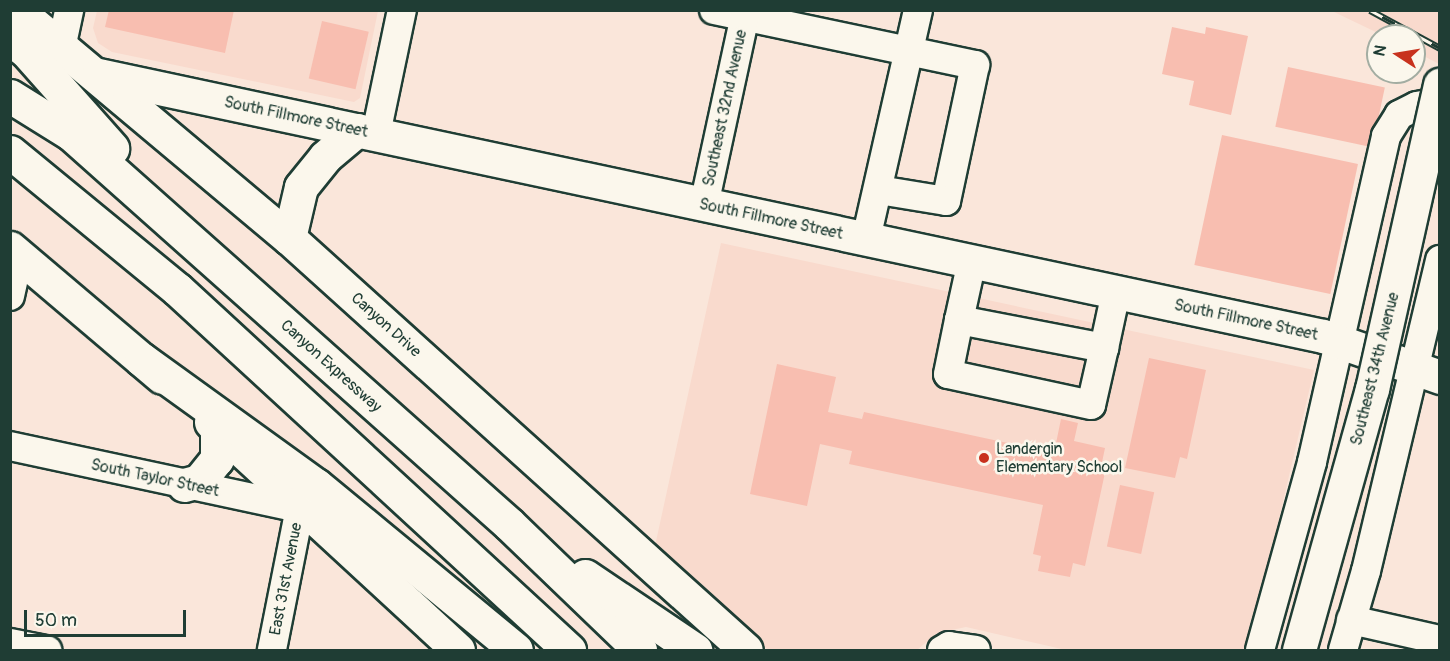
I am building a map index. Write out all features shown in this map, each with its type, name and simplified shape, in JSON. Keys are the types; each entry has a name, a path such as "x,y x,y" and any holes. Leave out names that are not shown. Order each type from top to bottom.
{"main road":[{"name":"Canyon Drive","path":"17,10 62,44 289,238 746,651"},
{"path":"10,39 26,51 202,250"},
{"name":"South Fillmore Street","path":"98,75 1339,341 1427,373"},
{"name":"Southeast 34th Avenue","path":"1299,651 1372,388 1440,85"},
{"name":"Canyon Expressway","path":"10,96 72,135 509,524 640,651"},
{"path":"289,238 301,187 325,157 367,132"},
{"path":"10,152 177,289 568,651"},
{"path":"13,252 141,358 217,427 300,508 458,651"},
{"path":"141,358 316,485 516,651"},
{"path":"184,485 199,481 217,459 217,427"},
{"path":"509,524 695,651"}],"street":[{"path":"62,44 69,10"},
{"path":"367,132 402,10"},
{"path":"714,10 745,14 975,65 946,201 879,190"},
{"path":"866,239 879,190 918,10"},
{"name":"Southeast 32nd Avenue","path":"704,204 745,14"},
{"path":"1260,651 1312,462 1386,136 1399,115 1417,106 1433,103 1440,107"},
{"path":"10,296 13,252"},
{"path":"1342,651 1427,373 1440,260"},
{"path":"972,261 948,374 1091,405 1116,292"},
{"path":"959,320 1104,348"},
{"name":"South Taylor Street","path":"10,446 300,508"},
{"name":"East 31st Avenue","path":"272,651 300,508"},
{"path":"1352,620 1440,640"},
{"path":"10,643 46,651"}],"shaded area":[{"path":"97,11 378,11 360,98 354,102 112,52 98,43 93,28"},
{"path":"1332,11 1439,11 1439,64 1426,57 1426,24 1366,24 1366,27"},
{"name":"Landergin Elementary School","path":"721,243 1314,370 1248,650 1066,650 966,627 937,633 917,650 768,650 655,546"}],"building":[{"path":"109,10 234,10 225,53 105,27"},
{"path":"322,21 369,32 355,89 309,78"},
{"path":"1172,27 1205,34 1206,27 1248,36 1231,115 1189,105 1194,81 1162,74"},
{"path":"1288,67 1385,88 1372,147 1275,127"},
{"path":"1222,135 1358,164 1330,294 1194,265"},
{"path":"1149,358 1206,370 1187,459 1180,457 1175,478 1125,468"},
{"path":"777,364 836,377 828,412 862,419 864,412 1054,453 1061,419 1078,423 1074,441 1105,448 1101,467 1106,468 1085,566 1073,563 1070,577 1038,571 1041,556 1033,554 1043,505 849,464 852,451 820,444 807,506 750,494"},
{"path":"1120,485 1154,492 1141,554 1107,547"}],"railway":[{"path":"1370,10 1440,48"}],"place":[{"name":"Landergin Elementary School","path":"984,458"}]}
